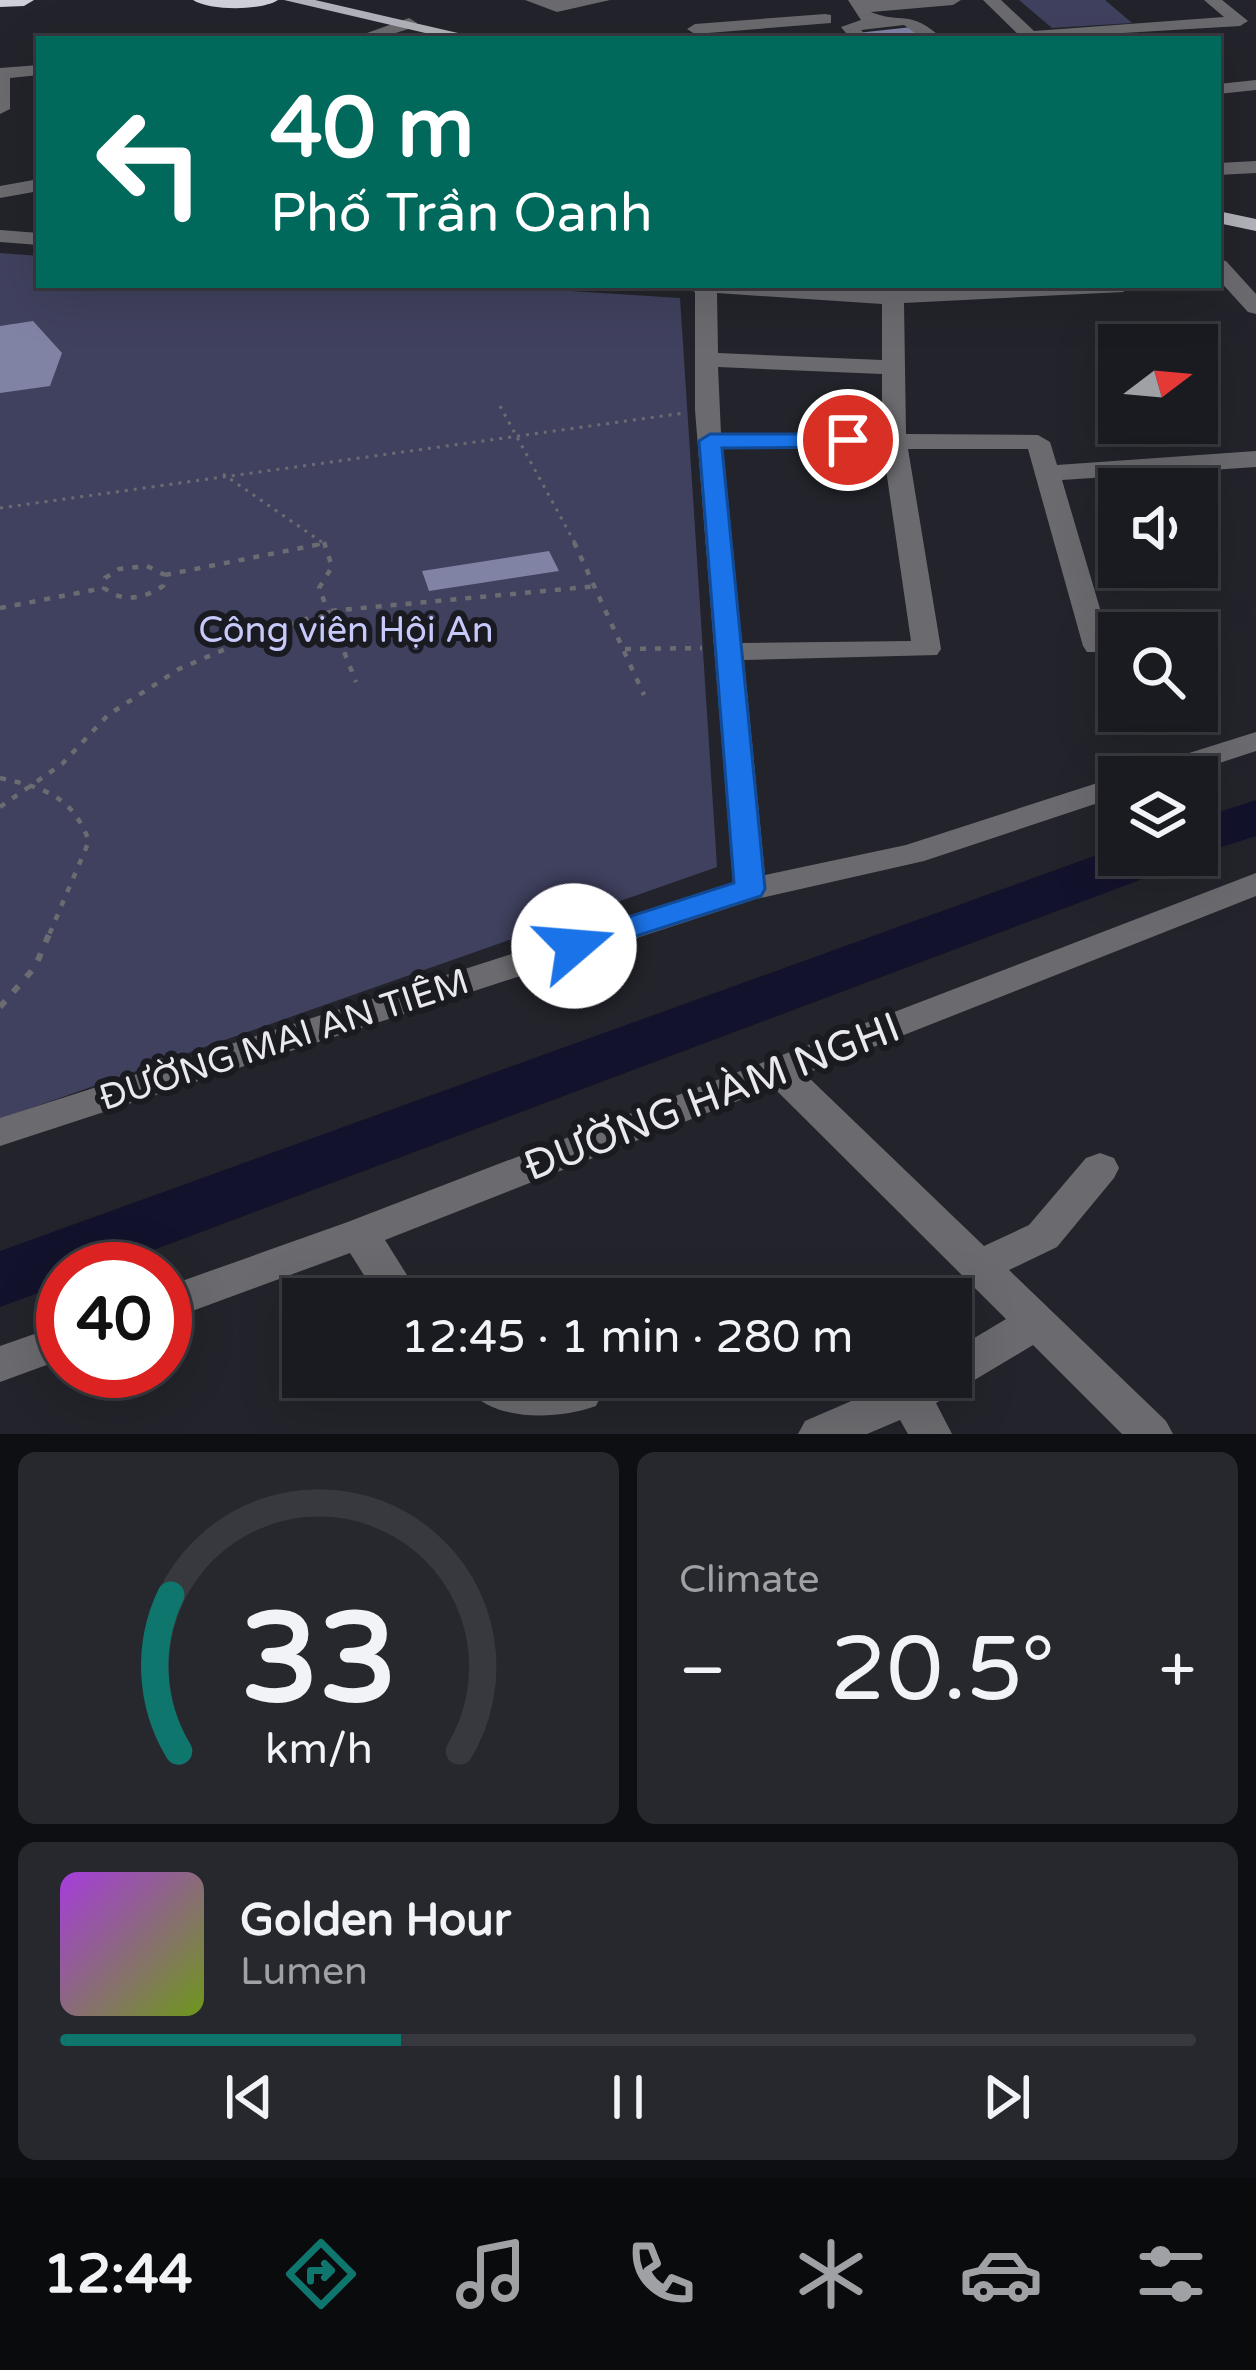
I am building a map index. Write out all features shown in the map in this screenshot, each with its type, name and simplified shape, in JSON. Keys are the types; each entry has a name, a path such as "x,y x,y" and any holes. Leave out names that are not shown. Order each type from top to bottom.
{"highway":[{"path":"0,1 24,0"},
{"path":"203,0 268,0"}],"main road":[{"path":"292,0 463,36"},
{"path":"1221,218 1256,225"}],"street":[{"path":"532,0 557,7 602,0"},
{"path":"695,29 727,33 953,0"},
{"path":"991,0 1030,36"},
{"path":"1044,36 1240,21 1212,0"},
{"path":"858,36 849,27 865,10"},
{"path":"865,10 908,20 930,36"},
{"path":"825,19 842,36"},
{"path":"368,36 409,23"},
{"path":"1,109 1,73 36,70"},
{"path":"1221,88 1256,85"},
{"path":"1221,170 1256,166"},
{"path":"0,192 36,186"},
{"path":"0,236 36,239"},
{"path":"1222,275 1256,278"},
{"path":"1222,275 1256,307"},
{"path":"706,288 707,410 750,889"},
{"path":"743,288 893,296 1060,288"},
{"path":"731,650 927,649 894,440 893,296"},
{"path":"706,360 893,368"},
{"path":"710,441 1038,442 1097,646"},
{"path":"1047,473 1256,459"},
{"path":"1210,756 1256,741"},
{"name":"ĐƯỜNG MAI AN TIÊM","path":"0,1132 750,889 912,854 1098,793"},
{"name":"ĐƯỜNG HÀM NGHI","path":"192,1294 359,1234 1256,884"},
{"path":"779,1071 1151,1434"},
{"path":"980,1266 1043,1236 1100,1168"},
{"path":"359,1234 387,1278"},
{"path":"972,1368 1036,1322"},
{"path":"0,1364 36,1351"},
{"path":"820,1434 925,1398"}],"path":[{"path":"500,406 598,586 644,694"},
{"path":"0,508 707,410"},
{"path":"223,474 326,543 332,567 320,588 321,601 330,611 356,682"},
{"path":"104,588 111,573 128,566 155,568 165,575 326,543"},
{"path":"104,588 113,596 141,597 158,591 165,575"},
{"path":"0,807 62,764 108,715 179,670 251,638 330,611 598,586"},
{"path":"0,608 104,588"},
{"path":"625,649 731,650"},
{"path":"0,778 66,796 80,814 89,841 35,967 0,1007"}],"green space":[{"path":"1019,0 1105,0 1132,23 1052,28"},
{"name":"Công viên Hội An","path":"0,253 36,256 36,288 525,288 680,298 717,867 0,1119"}],"building":[{"path":"912,27 925,36 861,36 857,33"},
{"path":"33,321 62,353 50,386 0,393 0,326"},
{"path":"549,551 559,571 429,591 422,571"}],"waterway":[{"path":"1218,831 1256,817"},
{"path":"0,1279 1098,875"}],"route":[{"path":"574,946 750,889 710,441 848,440"}]}
